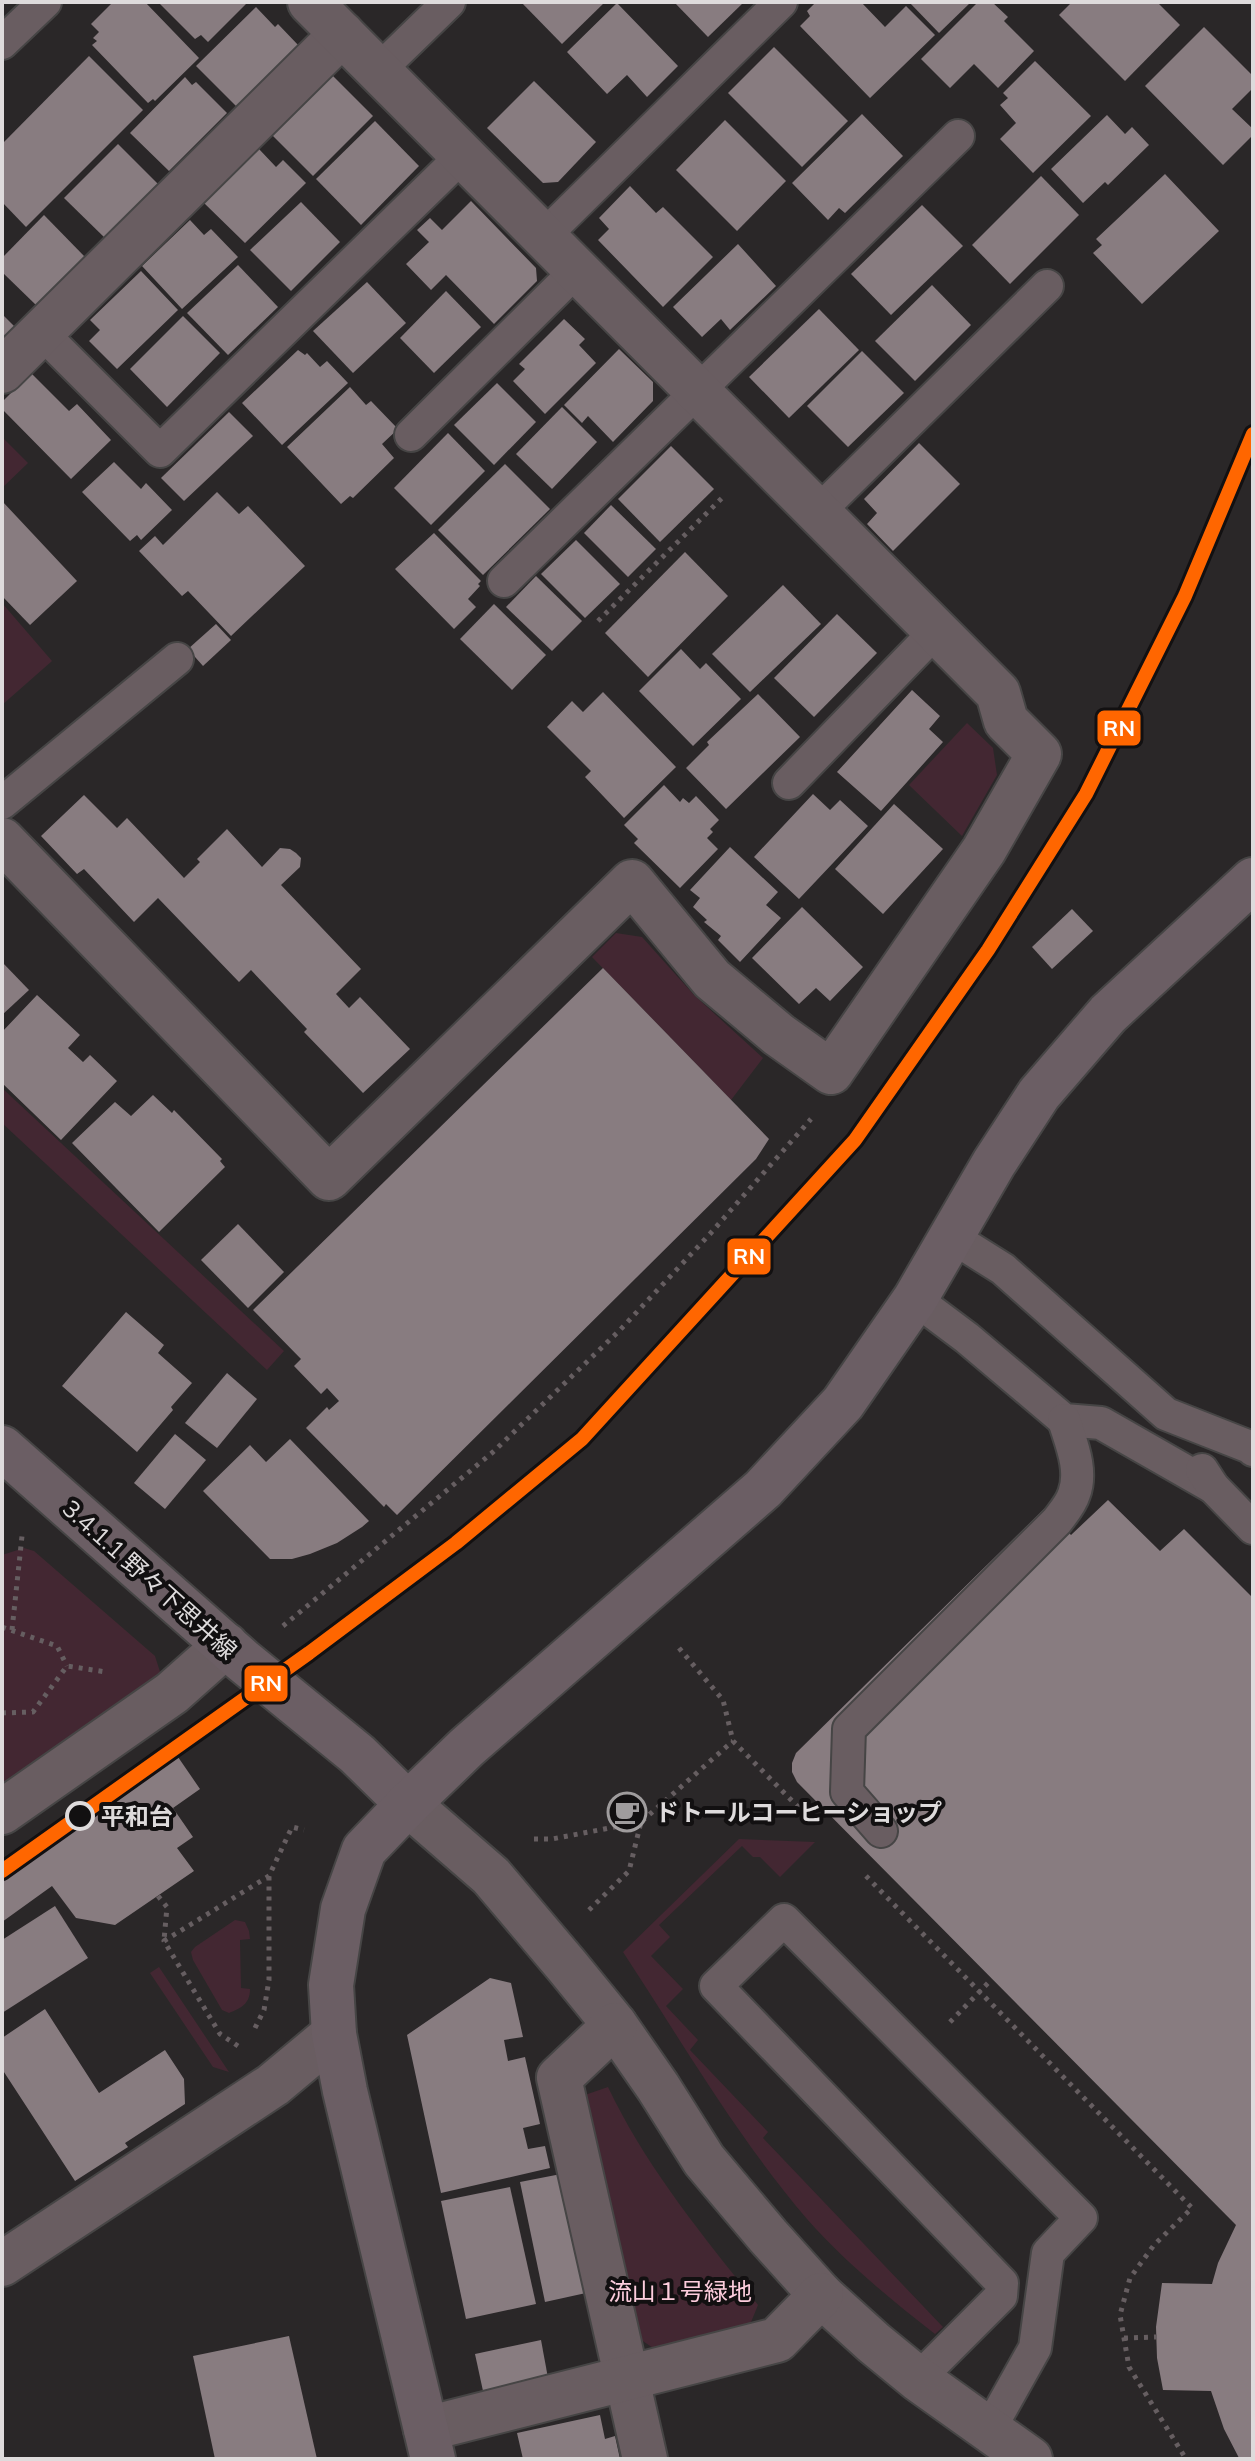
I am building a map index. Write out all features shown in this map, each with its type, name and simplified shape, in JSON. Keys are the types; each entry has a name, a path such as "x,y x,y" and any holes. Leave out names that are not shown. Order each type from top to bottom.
{"street":[{"path":"2,840 329,1178 632,882 712,979 779,1035 831,1072 984,850 1039,754 1006,721 998,693 310,2"},
{"path":"2,371 342,34"},
{"path":"821,2295 777,2340 626,2379 429,2444 334,2034 331,1985 343,1909 364,1850 408,1804 467,1747 763,1489 843,1403 915,1299 994,1163 1039,1094 1108,1014 1253,880"},
{"name":"3.4.1.1 野々下思井線","path":"8,1465 357,1754 408,1804"},
{"path":"2,1812 234,1652"},
{"path":"408,1804 491,1876 615,2025 704,2160 821,2295 918,2379 1030,2459"},
{"path":"615,2025 559,2078 645,2459"},
{"path":"2,2264 273,2085 334,2034"}],"lane":[{"path":"2,43 45,2"},
{"path":"378,71 449,2"},
{"path":"543,237 781,2"},
{"path":"504,581 958,136"},
{"path":"41,332 160,451 463,155"},
{"path":"411,435 577,270"},
{"path":"818,512 1047,286"},
{"path":"789,783 936,631"},
{"path":"2,803 177,659"},
{"path":"952,1237 1003,1269 1166,1414 1213,1487 1253,1528"},
{"path":"881,1831 847,1792 849,1729 1057,1521 1074,1496 1077,1480 1075,1455 1064,1420 967,1338 915,1299"},
{"path":"1166,1414 1251,1449"},
{"path":"1064,1420 1101,1423 1213,1487"},
{"path":"918,2379 1001,2296 1002,2283 716,1986 784,1920 1081,2218 1048,2253 1035,2348 989,2430"}],"path":[{"path":"598,621 763,456"},
{"path":"234,1652 493,1452 620,1330 819,1110 831,1072"},
{"path":"12,1630 22,1533"},
{"path":"2,1627 57,1646 67,1666"},
{"path":"679,1648 723,1700 733,1741 808,1817"},
{"path":"534,1839 552,1839 641,1822 733,1741"},
{"path":"581,1919 629,1871 641,1822"},
{"path":"250,2036 264,2010 269,1980 269,1876 292,1827 304,1830"},
{"path":"862,1872 1192,2208 1154,2245 1130,2278 1120,2315 1129,2367 1186,2459"},
{"path":"164,1941 269,1876"},
{"path":"158,1896 167,1907 164,1941 220,2034 243,2049"},
{"path":"918,2054 992,1979"},
{"path":"1124,2338 1157,2337"}],"green space":[{"path":"2,437 28,463 2,488"},
{"path":"2,603 52,661 2,705"},
{"path":"967,723 993,748 997,775 962,836 909,785"},
{"path":"616,933 642,937 694,995 763,1058 731,1100 592,957"},
{"path":"2,1088 284,1351 267,1370 2,1123"},
{"path":"24,1548 34,1551 155,1656 162,1678 2,1790 2,1555"},
{"path":"739,1839 815,1842 780,1877 760,1857 753,1857 742,1846 659,1925 670,1937 651,1956 683,1989 666,2006 698,2040 690,2050 768,2132 763,2138 943,2327 935,2334 868,2280 807,2219 781,2188 623,1952"},
{"path":"235,1920 245,1922 249,1931 250,1939 240,1940 241,1988 250,1989 244,2005 229,2013 222,2010 191,1952"},
{"path":"159,1967 229,2072 213,2067 150,1973"},
{"name":"流山１号緑地","path":"608,2087 658,2173 758,2305 749,2327 656,2350 637,2337 579,2097"}],"building":[{"path":"113,2 145,2 199,58 155,101 153,99 148,103 92,45 97,41 93,38 99,32 91,24"},
{"path":"158,2 248,2 208,42 201,35 195,39"},
{"path":"521,2 605,2 562,44"},
{"path":"674,2 744,2 708,37"},
{"path":"816,2 861,2 885,27 906,6 935,35 870,98 800,26 810,16 807,11"},
{"path":"909,2 971,2 939,33"},
{"path":"978,2 992,2 1008,17 1004,21 1034,51 998,88 974,64 950,88 921,59"},
{"path":"1072,2 1157,2 1180,25 1125,81 1059,15"},
{"path":"617,3 678,66 647,97 627,75 607,94 567,52"},
{"path":"256,7 299,46 237,107 196,66"},
{"path":"1204,27 1253,76 1253,88 1232,109 1253,129 1253,135 1223,165 1145,86"},
{"path":"774,47 848,121 802,167 728,93"},
{"path":"89,56 143,110 26,227 2,202 2,144"},
{"path":"1035,61 1091,116 1033,173 1000,139 1016,123 1000,105 1008,98 1003,93"},
{"path":"332,75 373,116 313,176 272,135"},
{"path":"185,77 192,85 196,82 227,113 169,171 130,133"},
{"path":"534,81 596,142 558,182 543,183 487,128"},
{"path":"862,114 903,156 845,213 839,208 828,220 792,183"},
{"path":"1107,115 1125,134 1132,127 1149,145 1108,185 1105,182 1083,203 1051,169"},
{"path":"725,120 786,181 737,231 676,170"},
{"path":"375,121 419,166 361,225 316,179"},
{"path":"118,144 160,186 106,239 64,198"},
{"path":"259,149 276,167 283,160 306,183 245,243 204,203"},
{"path":"1165,174 1219,231 1142,304 1093,253 1102,245 1096,239"},
{"path":"1041,176 1079,215 1010,284 972,245"},
{"path":"630,186 656,213 663,207 713,257 663,307 598,240 609,229 599,218"},
{"path":"471,201 536,268 537,281 494,324 446,275 431,290 406,264 429,242 417,230 430,218 442,230"},
{"path":"301,202 340,242 291,291 250,250"},
{"path":"922,205 963,246 891,315 851,274"},
{"path":"44,215 85,257 37,306 2,272 2,258"},
{"path":"190,220 204,235 211,229 238,257 182,309 142,266"},
{"path":"738,244 776,286 730,330 721,319 702,337 673,307"},
{"path":"238,265 278,307 228,355 187,313"},
{"path":"141,271 178,310 117,369 89,341 100,330 90,320"},
{"path":"367,282 406,323 353,373 313,331"},
{"path":"932,285 971,325 915,381 875,341"},
{"path":"446,291 481,327 434,373 400,338"},
{"path":"819,309 859,350 789,418 749,377"},
{"path":"2,314 15,327 2,340"},
{"path":"183,316 220,353 167,407 130,369"},
{"path":"564,319 585,339 579,345 596,363 545,414 513,381 525,369 519,364"},
{"path":"619,349 653,382 653,401 613,442 588,416 582,423 564,405"},
{"path":"298,350 305,355 307,353 320,367 327,361 348,383 282,445 242,403"},
{"path":"862,351 904,393 848,447 807,406"},
{"path":"31,373 69,411 77,404 111,440 71,479 2,409 2,402"},
{"path":"497,383 536,422 494,465 454,425"},
{"path":"350,387 366,405 371,401 398,429 382,444 394,458 353,498 350,496 341,504 287,447"},
{"path":"562,407 597,442 552,489 516,454"},
{"path":"229,412 253,436 184,501 161,478"},
{"path":"448,433 485,471 431,525 394,488"},
{"path":"919,443 960,484 893,551 867,524 877,513 864,499"},
{"path":"671,446 714,489 660,542 618,499"},
{"path":"114,462 141,489 146,483 172,510 141,540 137,535 130,541 82,492"},
{"path":"505,464 550,509 483,575 438,530"},
{"path":"217,492 239,514 248,506 305,566 231,636 188,591 182,596 139,551 155,536 163,545"},
{"path":"2,501 77,581 30,625 2,596"},
{"path":"611,505 656,549 628,577 584,533"},
{"path":"434,533 481,581 468,599 476,607 454,629 395,569"},
{"path":"576,540 620,584 585,618 541,574"},
{"path":"685,552 728,596 648,677 605,633"},
{"path":"536,576 582,621 552,651 506,607"},
{"path":"783,585 821,624 750,692 712,654"},
{"path":"494,604 546,655 512,690 460,639"},
{"path":"837,614 877,653 814,717 774,678"},
{"path":"216,624 231,640 203,666 188,649"},
{"path":"681,649 700,669 706,663 741,699 693,746 639,691"},
{"path":"912,690 940,716 929,729 943,742 881,811 837,772"},
{"path":"603,692 676,767 624,818 585,777 591,771 547,727 572,701 583,712"},
{"path":"758,694 800,737 726,809 686,768 709,745 707,742"},
{"path":"664,785 680,802 683,798 689,803 696,796 719,820 710,829 713,832 707,838 718,849 680,888 634,843 638,839 624,825"},
{"path":"813,794 830,810 840,800 868,826 799,899 754,857"},
{"path":"84,795 117,828 127,818 184,878 200,862 197,859 227,829 262,867 280,848 296,853 301,858 300,867 281,885 361,969 336,994 349,1008 360,997 410,1049 363,1093 304,1032 307,1029 251,970 239,982 158,898 134,922 84,869 77,874 41,836"},
{"path":"894,804 943,849 883,914 835,869"},
{"path":"730,847 778,892 766,905 781,918 740,962 718,940 721,936 704,922 707,920 693,907 700,898 690,890"},
{"path":"802,907 863,967 830,1001 816,988 799,1004 752,958"},
{"path":"1072,909 1093,931 1052,969 1032,947"},
{"path":"2,962 29,990 2,1015"},
{"path":"603,968 769,1139 756,1159 397,1515 386,1504 384,1507 306,1428 327,1407 329,1410 339,1401 327,1388 321,1394 294,1366 301,1359 253,1310"},
{"path":"37,995 80,1035 68,1048 83,1062 90,1055 117,1081 61,1140 2,1083 2,1032"},
{"path":"153,1095 172,1113 174,1110 222,1159 220,1161 225,1167 159,1232 72,1143 115,1102 131,1116"},
{"path":"238,1224 284,1272 248,1308 201,1260"},
{"path":"126,1312 164,1345 158,1353 192,1383 137,1452 62,1386"},
{"path":"227,1373 257,1399 217,1448 185,1423"},
{"path":"175,1434 206,1460 165,1509 134,1483"},
{"path":"290,1439 369,1521 337,1543 310,1554 292,1559 270,1559 203,1491 250,1445 266,1462"},
{"path":"1108,1500 1160,1551 1184,1529 1253,1598 1253,2459 1239,2458 1224,2429 1211,2391 1163,2390 1157,2358 1156,2327 1162,2283 1212,2284 1236,2225 797,1782 792,1772 796,1753 1045,1508 1071,1535"},
{"path":"178,1757 200,1789 173,1808 193,1837 177,1848 194,1871 115,1925 76,1918 52,1886 2,1922 2,1881"},
{"path":"55,1906 88,1958 2,2013 2,1940"},
{"path":"490,1978 511,1983 523,2037 504,2040 508,2061 525,2057 540,2124 523,2128 528,2149 545,2146 550,2168 441,2193 407,2035"},
{"path":"45,2009 99,2093 165,2050 184,2079 185,2104 125,2143 128,2147 75,2181 2,2069 2,2038"},
{"path":"561,2174 586,2293 545,2302 520,2182"},
{"path":"510,2187 536,2304 466,2319 441,2201"},
{"path":"289,2336 317,2459 215,2459 193,2356"},
{"path":"541,2340 548,2378 483,2391 475,2354"},
{"path":"600,2415 605,2439 615,2436 620,2459 523,2459 517,2433"}],"transit line":[{"name":"RN","path":"2,1871 309,1653 456,1543 582,1439 855,1140 988,950 1086,794 1185,596 1253,434"}],"place":[{"name":"ドトールコーヒーショップ","path":"627,1812"},
{"name":"平和台","path":"80,1816"}]}
